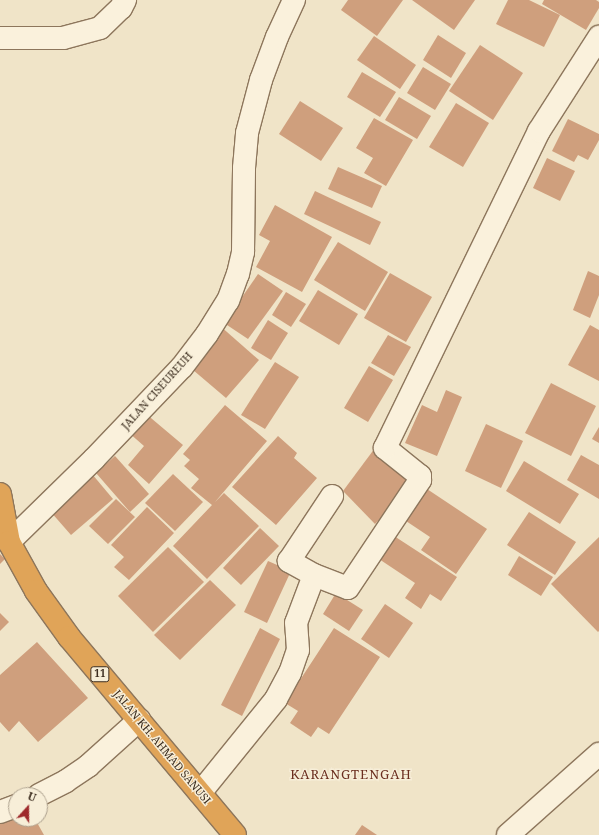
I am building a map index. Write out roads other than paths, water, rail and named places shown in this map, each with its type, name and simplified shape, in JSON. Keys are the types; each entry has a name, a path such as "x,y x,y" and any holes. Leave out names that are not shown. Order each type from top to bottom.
{"highway":[{"name":"JALAN KH. AHMAD SANUSI","path":"0,494 9,542 36,591 69,636 235,835"}],"street":[{"path":"0,38 63,38 100,28 122,8 125,0"},
{"name":"JALAN CISEUREUH","path":"9,542 94,459 182,368 228,301 238,274 243,252 244,168 247,133 261,80 277,37 294,0"},
{"path":"332,496 289,561 314,575 344,588 349,587 420,480 420,476 386,448 539,131 599,37"},
{"path":"200,793 276,699 290,673 298,650 296,623 314,575"},
{"path":"48,790 66,781 88,766 139,720"},
{"path":"508,835 599,754"}],"district":[{"name":"KARANGTENGAH","path":"351,774"}]}
